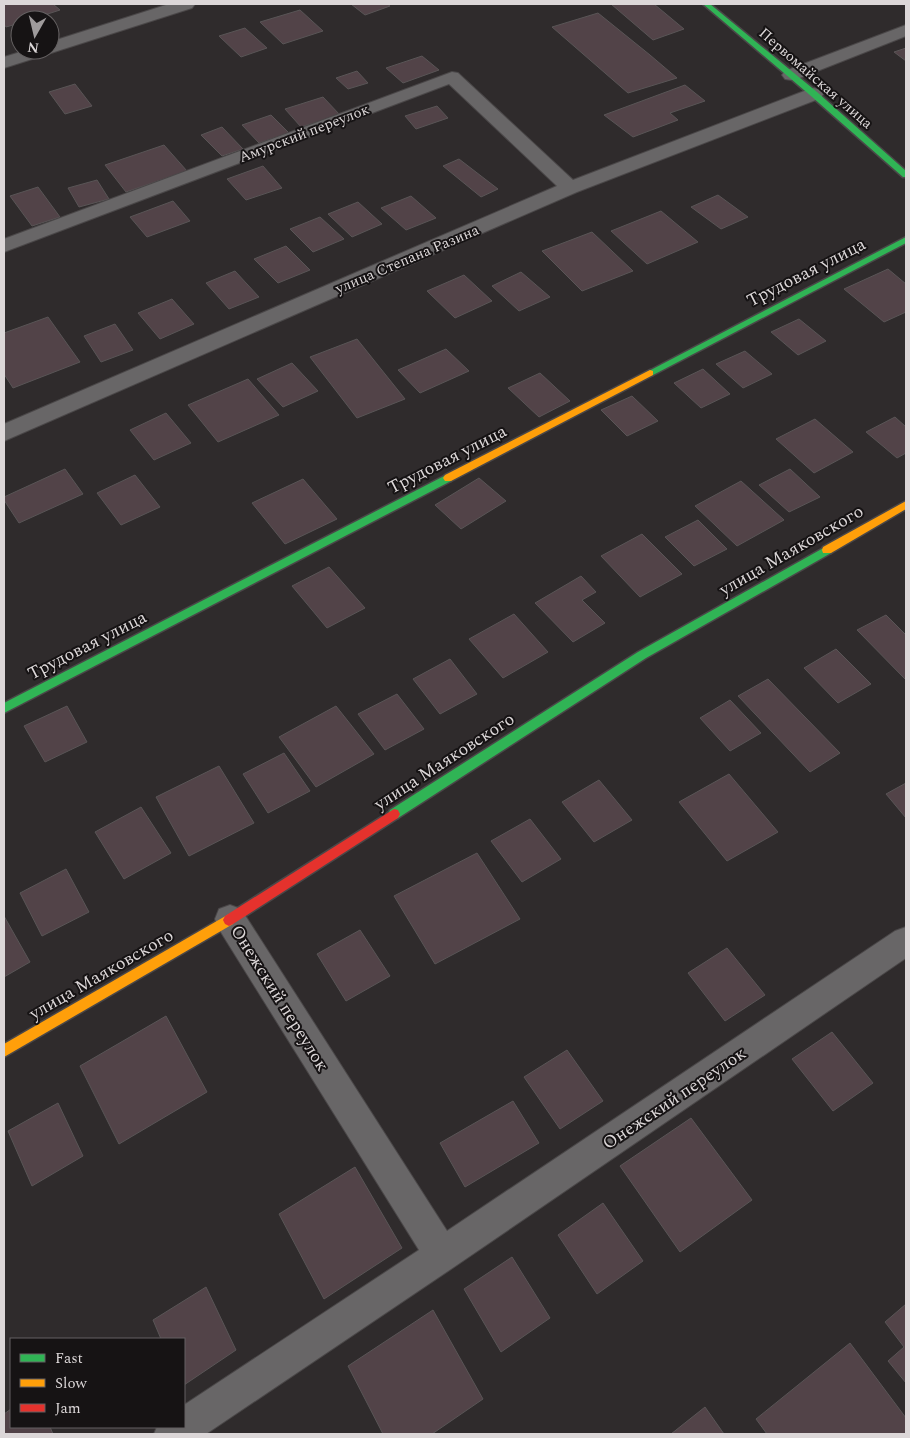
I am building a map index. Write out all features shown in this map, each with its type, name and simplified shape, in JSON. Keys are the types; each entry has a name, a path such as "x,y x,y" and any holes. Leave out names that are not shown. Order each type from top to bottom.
{"street":[{"path":"60,45 186,4"},
{"name":"Первомайская улица","path":"706,4 814,94 906,175"},
{"path":"791,75 906,30"},
{"name":"Амурский переулок","path":"4,246 452,77 570,188"},
{"name":"улица Степана Разина","path":"4,433 570,188 814,94"},
{"name":"Трудовая улица","path":"4,708 906,240"},
{"name":"улица Маяковского","path":"4,1051 230,919 642,655 906,505"},
{"name":"Онежский переулок","path":"230,919 442,1255"},
{"name":"Онежский переулок","path":"185,1426 442,1255 906,941"}],"building":[{"path":"4,4 53,4 60,10 10,10 10,26 6,27 4,24"},
{"path":"351,4 387,4 390,6 365,15"},
{"path":"611,4 654,4 684,29 653,40"},
{"path":"300,10 323,31 283,44 260,22"},
{"path":"598,13 677,78 628,93 552,27"},
{"path":"245,28 267,48 241,57 219,36"},
{"path":"906,48 906,61 894,52"},
{"path":"422,56 439,70 403,83 386,68"},
{"path":"357,71 368,83 348,89 336,78"},
{"path":"75,84 92,106 65,114 49,92"},
{"path":"685,85 705,101 670,113 678,120 633,137 604,115"},
{"path":"323,97 340,115 301,127 285,109"},
{"path":"437,106 448,118 416,129 405,116"},
{"path":"271,115 289,133 259,143 242,125"},
{"path":"222,127 243,149 222,156 201,135"},
{"path":"164,145 187,171 126,192 105,165"},
{"path":"459,159 498,189 481,197 443,166"},
{"path":"263,166 282,188 246,200 227,179"},
{"path":"97,180 109,199 79,207 68,188"},
{"path":"38,187 60,217 32,226 10,196"},
{"path":"718,195 748,217 721,229 691,207"},
{"path":"411,196 436,218 406,230 381,208"},
{"path":"173,201 190,221 147,237 130,217"},
{"path":"358,202 382,224 352,237 328,214"},
{"path":"661,211 698,242 647,264 611,231"},
{"path":"320,217 344,239 313,252 290,229"},
{"path":"592,232 633,271 582,291 542,251"},
{"path":"286,246 310,270 278,283 254,259"},
{"path":"888,269 906,284 906,312 884,322 844,289"},
{"path":"235,271 259,297 229,309 206,283"},
{"path":"521,272 550,297 519,311 492,286"},
{"path":"464,275 492,301 455,318 427,291"},
{"path":"172,299 194,324 160,339 138,313"},
{"path":"48,317 80,362 13,388 4,374 4,333"},
{"path":"799,319 826,341 798,355 771,332"},
{"path":"115,324 133,350 101,362 84,336"},
{"path":"357,339 405,399 357,418 310,357"},
{"path":"446,349 469,371 420,393 398,370"},
{"path":"745,351 772,374 743,388 716,364"},
{"path":"292,363 318,391 283,407 257,379"},
{"path":"703,369 730,394 701,408 674,383"},
{"path":"540,373 570,401 539,417 508,388"},
{"path":"248,379 279,415 218,442 188,405"},
{"path":"632,396 658,421 627,436 601,410"},
{"path":"166,413 191,443 154,460 130,430"},
{"path":"895,417 906,427 906,453 897,458 866,432"},
{"path":"815,419 853,452 814,473 776,439"},
{"path":"65,469 83,494 19,523 4,497"},
{"path":"790,469 820,497 789,512 759,485"},
{"path":"135,475 160,507 121,525 97,493"},
{"path":"479,478 506,501 461,529 435,505"},
{"path":"303,479 337,519 285,544 252,503"},
{"path":"741,481 784,520 737,546 695,506"},
{"path":"698,520 727,549 694,566 665,537"},
{"path":"642,534 682,574 640,597 601,556"},
{"path":"329,567 365,608 327,628 292,586"},
{"path":"581,576 596,592 582,600 605,623 573,642 535,603"},
{"path":"514,614 548,652 503,678 469,639"},
{"path":"886,615 906,635 906,680 857,630"},
{"path":"836,649 871,684 838,703 804,668"},
{"path":"450,659 477,694 440,714 413,679"},
{"path":"768,679 840,753 810,772 738,696"},
{"path":"397,694 424,729 385,750 358,714"},
{"path":"730,700 761,733 730,751 700,718"},
{"path":"67,706 87,742 45,762 24,726"},
{"path":"336,706 374,754 316,787 279,737"},
{"path":"284,753 310,791 268,813 243,774"},
{"path":"219,766 254,823 189,856 156,797"},
{"path":"729,774 778,832 727,861 679,802"},
{"path":"599,780 632,820 594,842 562,802"},
{"path":"906,783 906,818 886,794"},
{"path":"141,807 171,853 124,879 95,832"},
{"path":"530,819 561,859 522,882 491,841"},
{"path":"477,853 520,919 435,964 394,896"},
{"path":"66,869 89,912 42,936 20,893"},
{"path":"4,916 30,962 4,977"},
{"path":"360,930 390,976 346,1001 317,954"},
{"path":"727,948 765,995 725,1021 688,973"},
{"path":"166,1016 207,1092 119,1144 80,1066"},
{"path":"832,1032 873,1083 833,1111 792,1059"},
{"path":"567,1050 603,1101 560,1129 524,1077"},
{"path":"513,1101 539,1143 465,1187 440,1143"},
{"path":"58,1103 83,1156 32,1186 8,1131"},
{"path":"691,1118 752,1200 680,1252 620,1166"},
{"path":"355,1167 402,1248 324,1299 279,1214"},
{"path":"603,1203 643,1261 597,1294 558,1235"},
{"path":"512,1257 550,1318 501,1352 464,1289"},
{"path":"206,1287 236,1350 185,1384 185,1338 161,1338 153,1320"},
{"path":"906,1304 906,1383 888,1361 904,1347 885,1322"},
{"path":"433,1310 483,1399 432,1434 383,1434 348,1366"},
{"path":"850,1343 906,1418 906,1434 767,1434 756,1419"},
{"path":"705,1407 724,1434 671,1434"},
{"path":"10,1410 10,1428 50,1428 53,1434 4,1434 4,1414"}],"traffic: fast":[{"path":"706,4 814,94 906,175"},
{"path":"650,373 906,240"},
{"path":"4,708 448,478"},
{"path":"394,814 642,655 827,550"}],"traffic: slow":[{"path":"448,478 650,373"},
{"path":"827,550 906,505"},
{"path":"4,1051 229,920"}],"traffic: jam":[{"path":"229,920 394,814"}]}
